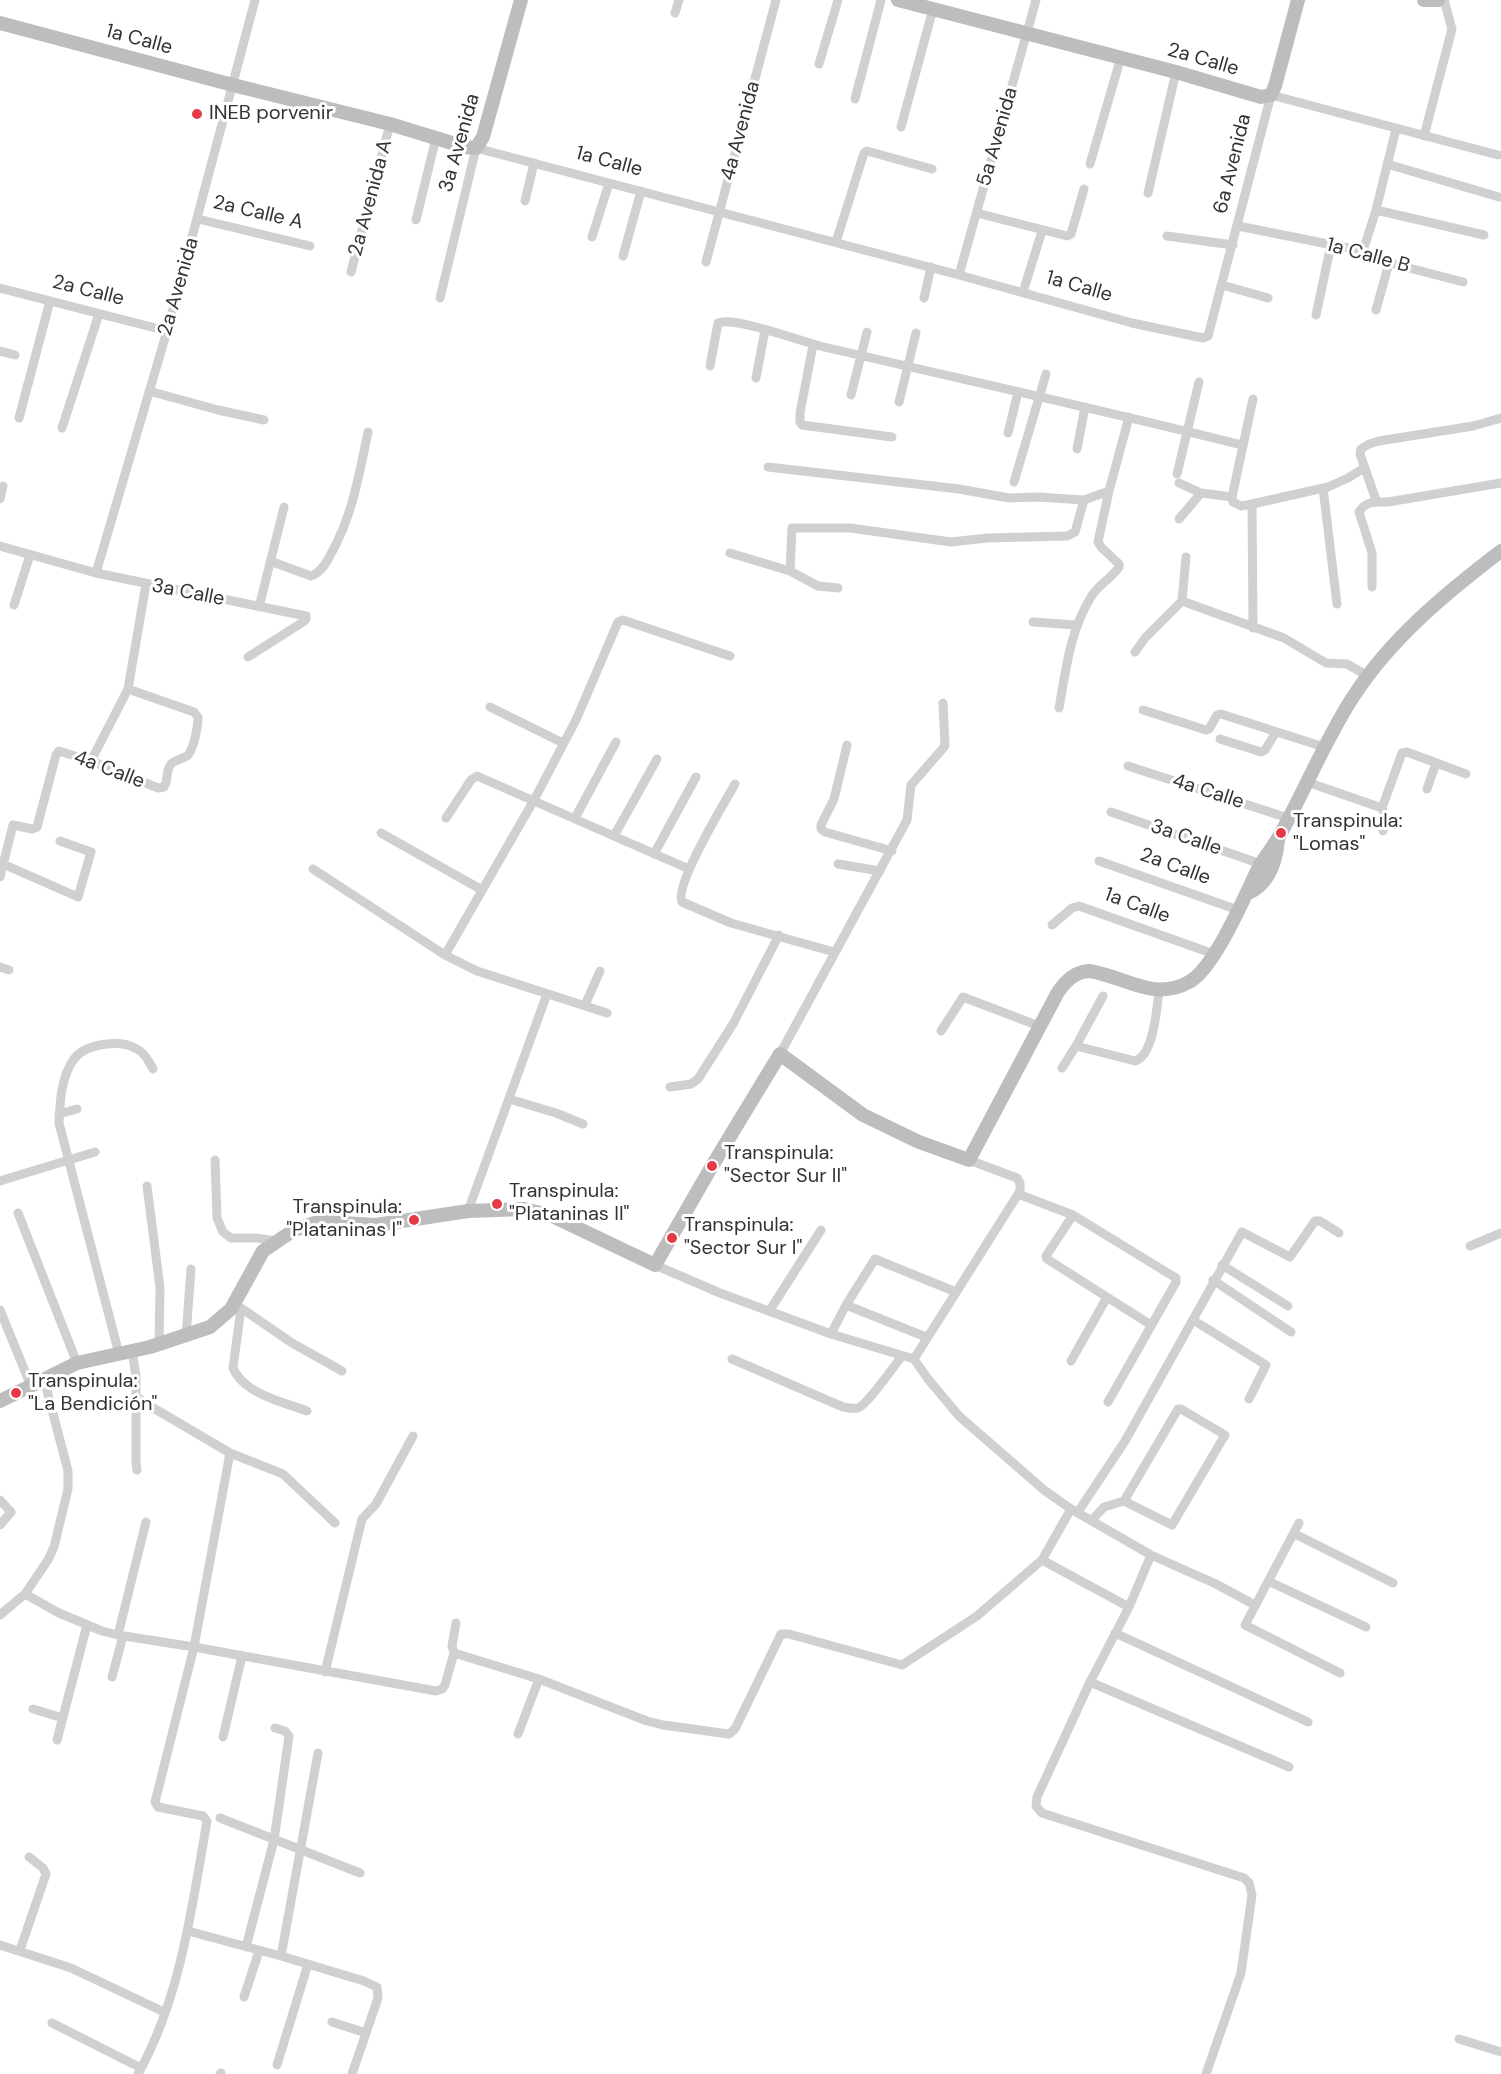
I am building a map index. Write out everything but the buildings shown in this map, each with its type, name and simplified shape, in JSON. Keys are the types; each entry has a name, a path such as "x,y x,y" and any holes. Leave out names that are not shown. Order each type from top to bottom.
{"street":[{"name":"2a Avenida","path":"96,573 167,331 255,0"},
{"name":"3a Avenida","path":"440,298 476,148 483,137 521,0"},
{"path":"675,13 679,0"},
{"name":"4a Avenida","path":"706,262 776,0"},
{"path":"819,64 838,0"},
{"path":"855,99 881,0"},
{"name":"2a Calle","path":"898,0 1121,57 1261,97 1271,95 1498,155"},
{"name":"5a Avenida","path":"959,275 1036,0"},
{"name":"6a Avenida","path":"1208,337 1298,0"},
{"path":"1424,0 1438,0"},
{"path":"1424,136 1452,29 1444,0"},
{"path":"902,127 933,9"},
{"name":"1a Calle","path":"0,23 233,86 390,124 465,147 836,242 1132,322 1203,338 1208,337"},
{"path":"1090,164 1121,57"},
{"path":"1148,193 1176,72"},
{"name":"2a Avenida A","path":"351,272 390,124"},
{"path":"1363,251 1376,210 1396,129"},
{"path":"416,220 436,138"},
{"path":"836,242 862,154 865,152 932,169"},
{"path":"525,201 534,163"},
{"path":"1387,164 1499,197"},
{"path":"592,237 609,183"},
{"path":"977,213 1069,236 1084,189"},
{"path":"622,256 641,191"},
{"path":"1376,210 1484,235"},
{"name":"2a Calle A","path":"198,219 310,246"},
{"name":"1a Calle B","path":"1238,225 1363,251 1375,259 1463,282"},
{"path":"1023,292 1042,231"},
{"path":"1167,236 1233,245"},
{"path":"1316,315 1331,245"},
{"path":"1376,310 1389,263"},
{"path":"924,298 931,267"},
{"path":"1222,285 1268,298"},
{"name":"2a Calle","path":"0,288 167,331"},
{"path":"19,418 50,301"},
{"path":"62,428 99,314"},
{"path":"710,366 720,322 726,322 765,330 813,345 1040,396 1242,445"},
{"path":"756,378 765,330"},
{"path":"851,395 867,332"},
{"path":"899,402 916,333"},
{"path":"813,345 800,413 802,425 892,437"},
{"path":"0,351 15,355"},
{"path":"1014,482 1047,374"},
{"path":"1199,382 1186,431 1178,479 1201,493 1232,497"},
{"path":"149,391 264,420"},
{"path":"1008,433 1018,392"},
{"path":"1253,399 1242,445 1233,502 1238,505 1252,504 1323,488 1340,483 1364,468"},
{"path":"1077,449 1085,407"},
{"path":"1059,708 1076,625 1094,592 1119,567 1119,564 1098,542 1129,417"},
{"path":"1376,500 1360,451 1369,444 1473,426 1501,418"},
{"path":"270,561 311,576 317,574 344,531 368,432"},
{"path":"768,468 959,489 1009,498 1084,500 1109,491"},
{"path":"1372,587 1372,553 1359,512 1361,508 1376,500 1388,502 1501,483"},
{"path":"0,499 3,486"},
{"path":"1323,488 1337,604"},
{"path":"1179,519 1201,493"},
{"path":"790,572 792,528 850,528 951,542 987,538 1067,536 1075,532 1084,500"},
{"path":"1252,504 1253,628"},
{"path":"259,607 284,507"},
{"name":"3a Calle","path":"0,546 96,573 307,617 248,657"},
{"path":"969,1160 1064,983 1079,972 1095,972 1159,990 1174,988 1191,981 1206,967 1261,864 1279,838 1324,747 1353,696 1403,633 1501,551"},
{"path":"730,553 790,572 824,588 838,588"},
{"path":"14,605 30,555"},
{"path":"1135,652 1145,638 1182,601 1186,557"},
{"path":"91,761 128,689 146,584"},
{"path":"1182,601 1297,645 1326,663 1346,664 1368,676"},
{"path":"445,956 534,800 587,698 620,621 730,656"},
{"path":"1033,622 1076,625"},
{"name":"4a Calle","path":"3,864 13,825 34,830 37,827 56,755 59,752 91,761 158,788 166,784 168,768 171,764 186,757 190,752 198,717 194,712 128,689"},
{"path":"656,1266 712,1166 780,1054 892,850 908,818 911,785 946,744 943,703"},
{"path":"490,707 563,743"},
{"path":"1143,710 1206,730 1220,714 1324,747"},
{"path":"1220,739 1261,752 1276,732"},
{"path":"575,818 616,742"},
{"path":"847,745 834,799 821,829 892,850"},
{"path":"1382,808 1400,754 1407,752 1466,774"},
{"path":"614,836 657,759"},
{"path":"1427,789 1436,763"},
{"name":"4a Calle","path":"1128,766 1288,818"},
{"path":"446,818 475,776 689,869"},
{"path":"654,854 696,777"},
{"path":"1307,782 1382,808 1386,819 1383,831"},
{"path":"735,784 689,869 680,896 682,902 731,923 834,952"},
{"name":"3a Calle","path":"1111,812 1261,864"},
{"path":"381,833 482,890"},
{"path":"1247,893 1260,886 1272,868 1279,838"},
{"path":"0,877 3,864 78,897 91,852 60,841"},
{"name":"2a Calle","path":"1099,861 1238,910"},
{"path":"838,864 880,871"},
{"path":"313,869 445,956 477,971 607,1013"},
{"name":"1a Calle","path":"1052,925 1072,908 1079,906 1214,954"},
{"path":"670,1087 691,1084 698,1078 733,1024 779,935"},
{"path":"585,1005 600,971"},
{"path":"1076,1046 1133,1061 1139,1060 1154,1031 1159,990"},
{"path":"468,1211 547,994"},
{"path":"941,1030 964,996 1039,1026"},
{"path":"1062,1068 1103,996"},
{"path":"137,1470 136,1376 125,1352 58,1123 64,1080 75,1058 83,1051 109,1044 129,1046 146,1056 153,1069"},
{"path":"780,1054 863,1114 920,1142 1017,1178 1020,1183 1018,1194 914,1359"},
{"path":"509,1099 583,1124"},
{"path":"59,1114 78,1109"},
{"path":"0,1181 95,1152"},
{"path":"215,1160 217,1218 223,1232 231,1238 275,1241"},
{"path":"147,1186 160,1288 159,1344"},
{"path":"1018,1194 1073,1215 1175,1276 1176,1282 1108,1402"},
{"path":"308,1411 255,1390 242,1381 234,1371 237,1306 263,1251 294,1230 315,1223 388,1224 468,1211 510,1208 540,1212 720,1293 831,1334 914,1359 959,1416 1027,1476 1074,1511 1151,1555 1216,1584 1255,1605"},
{"path":"18,1213 77,1363"},
{"path":"1073,1215 1047,1258 1106,1299 1151,1325"},
{"path":"454,1653 539,1679 647,1721 729,1734 735,1729 781,1634 789,1634 901,1665 977,1616 1042,1560 1125,1441 1242,1231 1290,1257 1315,1221 1320,1221 1339,1233"},
{"path":"770,1310 821,1230"},
{"path":"1470,1246 1501,1233"},
{"path":"831,1334 875,1259 956,1292"},
{"path":"1222,1265 1287,1306"},
{"path":"186,1336 191,1269"},
{"path":"1213,1280 1291,1332"},
{"path":"1071,1361 1106,1299"},
{"path":"846,1305 926,1337"},
{"path":"0,1401 77,1363 186,1336 217,1322 237,1306"},
{"path":"237,1306 299,1347 342,1371"},
{"path":"0,1310 37,1382 69,1481 54,1547 48,1560 25,1594 0,1615"},
{"path":"1193,1320 1266,1365 1249,1399"},
{"path":"732,1359 850,1408 859,1407 867,1400 902,1356"},
{"path":"136,1396 230,1453 283,1474 335,1523"},
{"path":"1092,1520 1104,1508 1124,1501 1178,1409 1225,1435 1172,1525 1124,1501"},
{"path":"325,1672 362,1519 376,1504 413,1436"},
{"path":"52,2023 140,2071 181,1962 207,1819 203,1816 158,1807 155,1802 194,1647 230,1453"},
{"path":"0,1500 11,1512 0,1525"},
{"path":"112,1677 146,1522"},
{"path":"1299,1523 1246,1625 1340,1673"},
{"path":"1295,1533 1393,1583"},
{"path":"1151,1555 1129,1606 1090,1682 1037,1797 1036,1806 1039,1810 1064,1820 1244,1878 1251,1888 1241,1973 1206,2074"},
{"path":"1042,1560 1129,1606"},
{"path":"1268,1581 1366,1627"},
{"path":"25,1594 59,1613 120,1635 436,1691 445,1685 454,1653 452,1646 456,1623"},
{"path":"57,1740 87,1625"},
{"path":"1115,1633 1308,1722"},
{"path":"223,1737 242,1656"},
{"path":"518,1734 539,1679"},
{"path":"1090,1682 1289,1767"},
{"path":"33,1709 63,1718"},
{"path":"246,1947 274,1840 289,1736 285,1731 275,1728"},
{"path":"280,1956 318,1753"},
{"path":"220,1818 360,1873"},
{"path":"20,1950 46,1874 43,1868 29,1857"},
{"path":"188,1932 308,1964 377,1987 378,1998 352,2074"},
{"path":"0,1945 71,1968 164,2012"},
{"path":"244,1997 259,1951"},
{"path":"277,2065 308,1964"},
{"path":"332,2022 366,2034"},
{"path":"1459,2039 1501,2052"}],"place":[{"name":"INEB porvenir","path":"197,114"},
{"name":"Transpinula: \"Lomas\"","path":"1281,833"},
{"name":"Transpinula: \"Sector Sur II\"","path":"712,1166"},
{"name":"Transpinula: \"Plataninas II\"","path":"497,1204"},
{"name":"Transpinula: \"Plataninas I\"","path":"414,1220"},
{"name":"Transpinula: \"Sector Sur I\"","path":"672,1238"},
{"name":"Transpinula: \"La Bendición\"","path":"16,1393"}]}
